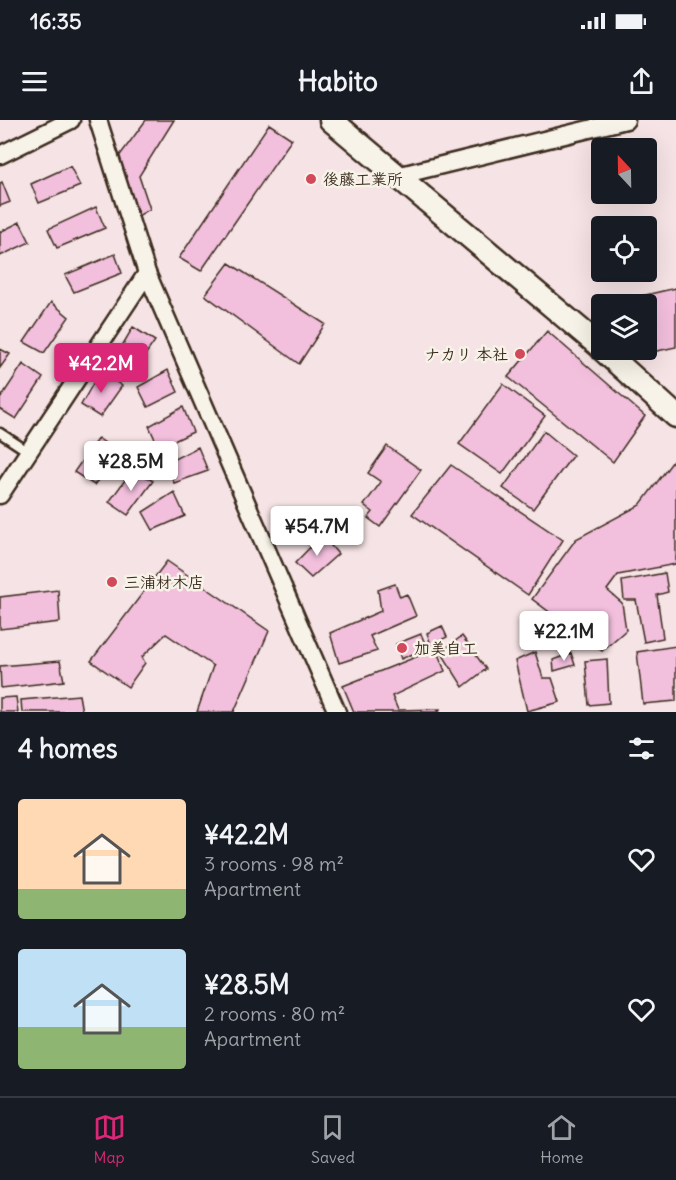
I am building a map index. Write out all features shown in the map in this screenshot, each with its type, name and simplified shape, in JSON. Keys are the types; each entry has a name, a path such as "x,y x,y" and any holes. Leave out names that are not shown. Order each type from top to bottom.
{"street":[{"path":"0,155 71,120"},
{"path":"98,120 147,273 337,712"},
{"path":"331,120 591,340"},
{"path":"397,176 626,120"},
{"path":"0,495 147,273"},
{"path":"614,360 676,416"}],"lane":[{"path":"0,432 29,452"}],"building":[{"path":"146,120 174,120 139,176 150,209 138,216 115,162"},
{"path":"269,124 292,139 201,271 179,258"},
{"path":"70,166 80,186 39,203 31,184"},
{"path":"2,182 10,202 0,206 0,183"},
{"path":"96,207 105,228 57,248 48,229"},
{"path":"20,222 30,242 0,256 0,232"},
{"path":"115,254 122,273 74,292 65,275"},
{"path":"229,263 325,324 299,364 205,295"},
{"path":"676,288 676,347 657,351 657,294 650,294"},
{"path":"51,302 69,317 44,353 24,342"},
{"path":"133,327 155,341 131,375 112,363"},
{"path":"547,331 645,416 613,462 508,377"},
{"path":"0,349 10,354 0,368"},
{"path":"23,364 43,378 16,419 0,409 0,399"},
{"path":"168,370 178,392 148,407 138,387"},
{"path":"100,371 122,386 100,417 81,405"},
{"path":"503,384 545,416 502,474 459,444"},
{"path":"183,407 193,432 159,448 149,426"},
{"path":"544,431 573,455 533,509 503,488"},
{"path":"98,438 119,453 94,485 74,472"},
{"path":"387,446 421,470 380,527 368,518 373,512 364,505 381,482 368,473"},
{"path":"198,447 208,471 174,483 166,463"},
{"path":"676,457 676,564 618,575 607,590 622,603 626,630 602,651 532,599 576,539 640,505"},
{"path":"451,465 563,540 528,595 412,514"},
{"path":"133,469 153,481 128,515 109,502"},
{"path":"174,492 185,516 153,530 143,512"},
{"path":"322,535 338,554 311,578 295,563"},
{"path":"167,561 269,631 234,712 197,712 213,666 166,634 142,657 145,663 128,687 91,661"},
{"path":"665,573 668,592 657,595 663,638 644,642 636,600 624,600 622,581"},
{"path":"395,584 400,597 407,594 416,616 370,636 377,651 339,663 330,633 381,611 378,590"},
{"path":"58,590 60,622 0,629 0,597"},
{"path":"442,626 447,637 431,645 427,633"},
{"path":"421,634 427,648 401,659 396,644"},
{"path":"462,636 486,669 463,687 441,652"},
{"path":"676,646 676,701 643,704 637,652"},
{"path":"436,649 445,671 392,696 398,710 440,709 439,712 354,712 343,686"},
{"path":"535,652 543,678 552,678 560,702 527,711 515,661"},
{"path":"571,653 575,665 554,671 553,660"},
{"path":"607,659 609,703 589,705 585,661"},
{"path":"60,661 64,681 1,688 0,666"},
{"path":"79,695 82,712 22,712 21,700"},
{"path":"16,697 18,712 0,712 0,698"}],"place":[{"name":"後藤工業所","path":"311,179"},
{"name":"ナカリ 本社","path":"520,354"},
{"name":"三浦材木店","path":"112,582"},
{"name":"加美自工","path":"402,648"}]}
